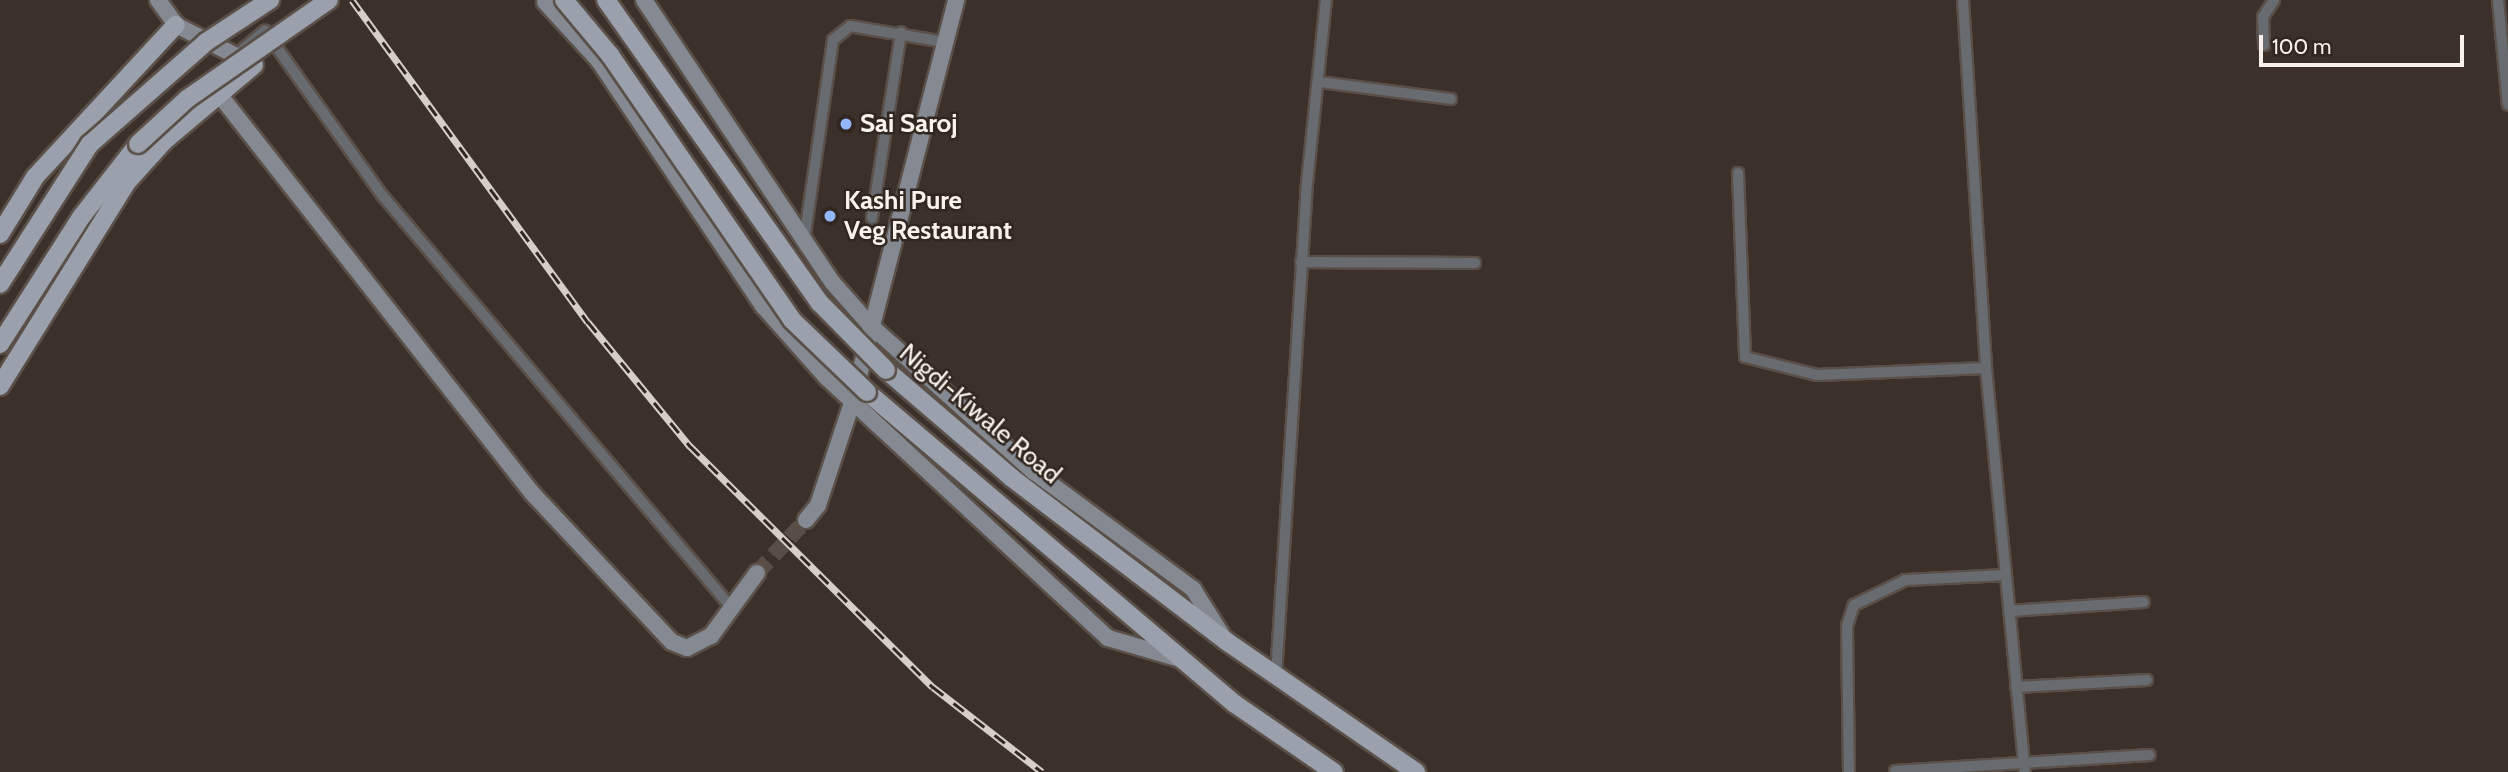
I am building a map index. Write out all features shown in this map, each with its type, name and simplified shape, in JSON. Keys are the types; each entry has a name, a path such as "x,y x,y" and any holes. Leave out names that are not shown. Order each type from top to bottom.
{"main road":[{"path":"0,284 90,144 206,42 270,0"},
{"path":"0,344 82,216 138,144 187,99 329,0"},
{"path":"564,0 610,55 813,346 990,501 1188,662 1235,704 1335,772"},
{"name":"Nigdi-Kiwale Road","path":"606,0 820,303 1012,478 1226,641 1416,772"},
{"path":"0,234 43,167 176,25"},
{"path":"0,386 127,182 218,93 254,65"}],"street":[{"path":"158,0 176,25 254,65"},
{"path":"644,0 804,241 870,325 1033,471 1193,589 1226,641"},
{"path":"806,520 818,505 852,402 956,0"},
{"path":"1276,676 1301,262 1326,0"},
{"path":"1962,0 1986,368 2025,768"},
{"path":"2264,45 2263,17 2274,0"},
{"path":"2498,0 2508,105"},
{"path":"545,2 599,61 763,306 852,402 1108,638 1188,662"},
{"path":"804,241 834,40 850,26 901,32 945,42"},
{"path":"236,55 265,31 382,195 731,607"},
{"path":"872,218 901,32"},
{"path":"1320,82 1451,99"},
{"path":"218,93 532,493 672,642 699,644 757,573"},
{"path":"1738,173 1745,357 1817,374 1986,368"},
{"path":"1301,262 1475,263"},
{"path":"1849,772 1847,626 1854,605 1905,580 2007,576"},
{"path":"2010,611 2144,602"},
{"path":"2016,687 2147,680"},
{"path":"1895,771 2025,768 2149,755"}],"tunnel":[{"path":"757,573 806,520"}],"railway":[{"path":"352,0 588,322 690,446 933,687 1042,772"}],"place":[{"name":"Sai Saroj","path":"846,124"},
{"name":"Kashi Pure Veg Restaurant","path":"830,216"}]}
